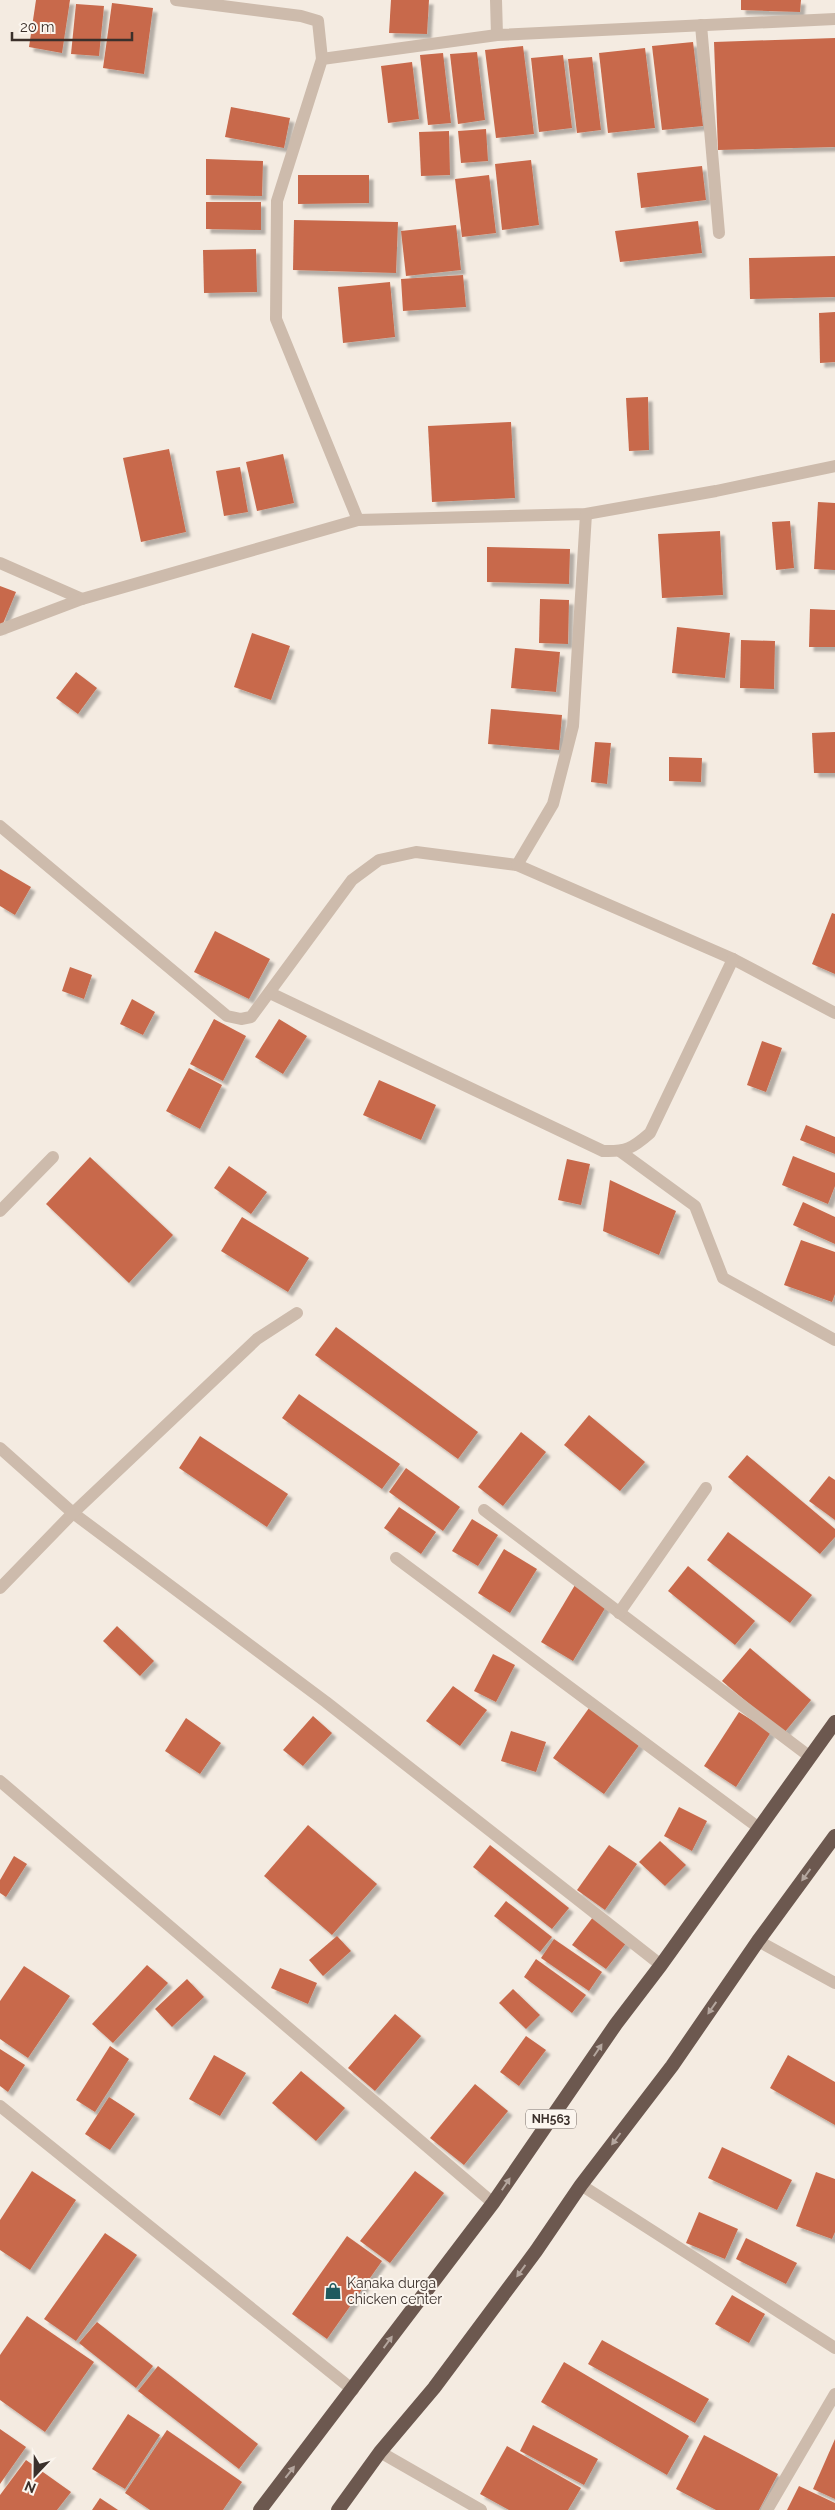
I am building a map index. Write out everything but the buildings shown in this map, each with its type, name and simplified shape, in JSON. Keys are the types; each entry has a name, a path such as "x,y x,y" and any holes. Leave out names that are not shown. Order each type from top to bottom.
{"highway":[{"name":"NH563","path":"260,2510 353,2390 415,2304 493,2203 616,2024 661,1965 835,1722"},
{"path":"338,2510 380,2452 434,2388 536,2251 581,2185 672,2066 758,1941 835,1836"}],"street":[{"path":"177,0 302,16 318,21 322,59 277,201 276,319 358,520"},
{"path":"496,0 497,35"},
{"path":"322,59 497,35 835,19"},
{"path":"701,25 719,233"},
{"path":"0,630 82,599 358,520 586,514 716,491 835,466"},
{"path":"517,865 553,804 574,726 586,514"},
{"path":"0,563 82,599"},
{"path":"0,826 227,1016 240,1020 251,1017 352,880 379,860 416,852 517,865 733,959 835,1013"},
{"path":"270,993 604,1151 621,1152 635,1146 650,1133 733,959"},
{"path":"621,1152 695,1206 723,1278 835,1340"},
{"path":"0,1212 54,1157"},
{"path":"0,1588 73,1513 257,1339 297,1313"},
{"path":"0,1448 73,1513 326,1702 661,1965"},
{"path":"619,1613 706,1488"},
{"path":"484,1510 809,1756"},
{"path":"396,1558 759,1828"},
{"path":"0,1781 493,2203"},
{"path":"758,1941 835,1983"},
{"path":"0,2106 353,2390"},
{"path":"581,2185 835,2348"},
{"path":"768,2510 835,2394"},
{"path":"380,2452 481,2510"}],"place":[{"name":"Kanaka durga chicken center","path":"333,2291"}]}
